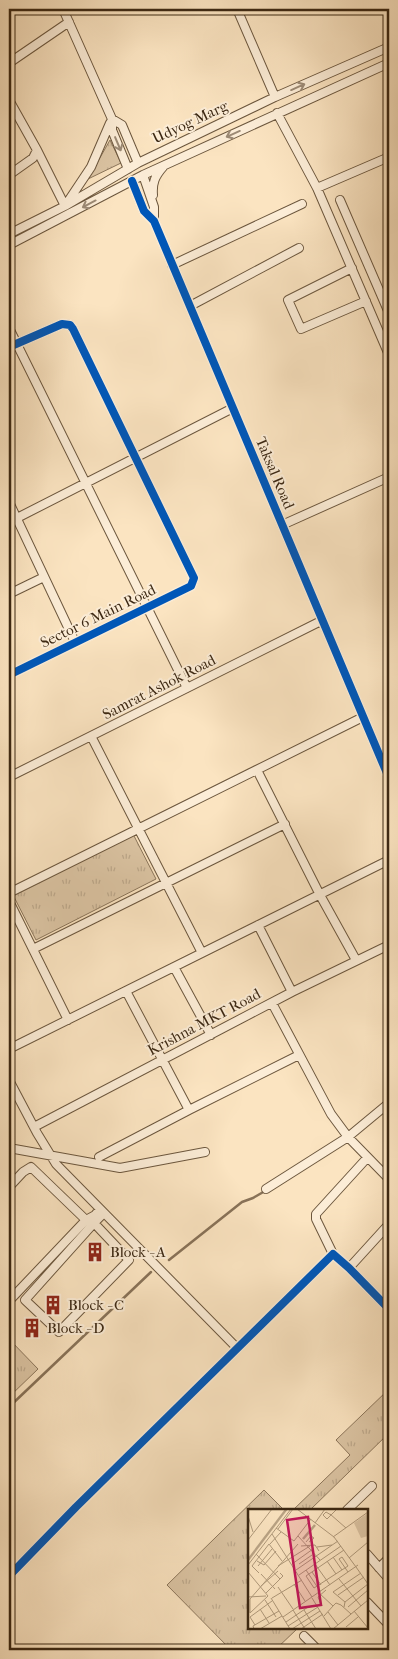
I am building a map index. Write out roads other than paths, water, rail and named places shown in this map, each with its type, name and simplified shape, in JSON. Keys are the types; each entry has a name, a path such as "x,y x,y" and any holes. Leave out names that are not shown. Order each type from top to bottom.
{"street":[{"path":"63,9 112,119 112,130 128,169"},
{"path":"238,9 275,97"},
{"path":"9,63 69,22"},
{"name":"Udyog Marg","path":"9,234 65,206 138,163 275,97 389,47"},
{"name":"Udyog Marg","path":"9,245 143,175 389,63"},
{"path":"9,100 65,206 91,167 112,119"},
{"path":"277,114 317,188 388,349"},
{"path":"112,119 122,124 138,163"},
{"path":"9,175 33,158 36,150"},
{"path":"317,188 389,157"},
{"path":"154,207 153,181 166,164"},
{"name":"Taksal Road","path":"143,175 154,207 154,221 321,621 389,778"},
{"name":"Taksal Road","path":"132,181 144,211 154,221"},
{"path":"340,200 389,313"},
{"path":"172,265 302,204"},
{"path":"190,306 299,248"},
{"path":"352,268 288,300 301,328 366,301"},
{"path":"12,345 62,324 70,325 135,458"},
{"path":"9,328 12,345 86,483 187,688"},
{"path":"16,518 232,408"},
{"name":"Sector 6 Main Road","path":"9,675 191,586 194,578 135,458"},
{"path":"282,525 389,477"},
{"path":"9,502 75,642"},
{"path":"9,594 44,577"},
{"name":"Samrat Ashok Road","path":"9,777 321,621"},
{"path":"9,893 363,717"},
{"path":"91,736 202,953"},
{"path":"258,770 320,894 356,960"},
{"path":"33,949 285,824"},
{"path":"9,1049 389,860"},
{"path":"9,901 68,1020"},
{"path":"258,925 292,992"},
{"name":"Krishna MKT Road","path":"34,1127 272,1002 389,944"},
{"path":"174,967 211,1035"},
{"path":"126,991 189,1110"},
{"path":"272,1002 331,1114 348,1137 389,1179"},
{"path":"99,1157 299,1055"},
{"path":"9,1080 56,1164 237,1348"},
{"path":"266,1190 348,1137 389,1102"},
{"path":"9,1148 120,1168 205,1152"},
{"path":"367,1158 316,1212 316,1219 333,1254 389,1309"},
{"path":"9,1187 23,1172 31,1167 86,1220"},
{"path":"9,1301 86,1220 102,1211"},
{"path":"94,1223 129,1260 58,1332 25,1300 94,1223 102,1211"},
{"path":"349,1268 389,1224"},
{"path":"9,1576 76,1507 333,1254"},
{"path":"348,1509 372,1486"},
{"path":"368,1555 389,1579"},
{"path":"379,1568 389,1558"},
{"path":"368,1603 389,1625"},
{"path":"304,1636 318,1650"}],"waterway":[{"path":"169,1260 242,1202 265,1191"},
{"path":"9,1407 151,1272"}],"place":[{"name":"Block - A","path":"95,1252"},
{"name":"Block - C","path":"53,1305"},
{"name":"Block - D","path":"32,1328"}]}
